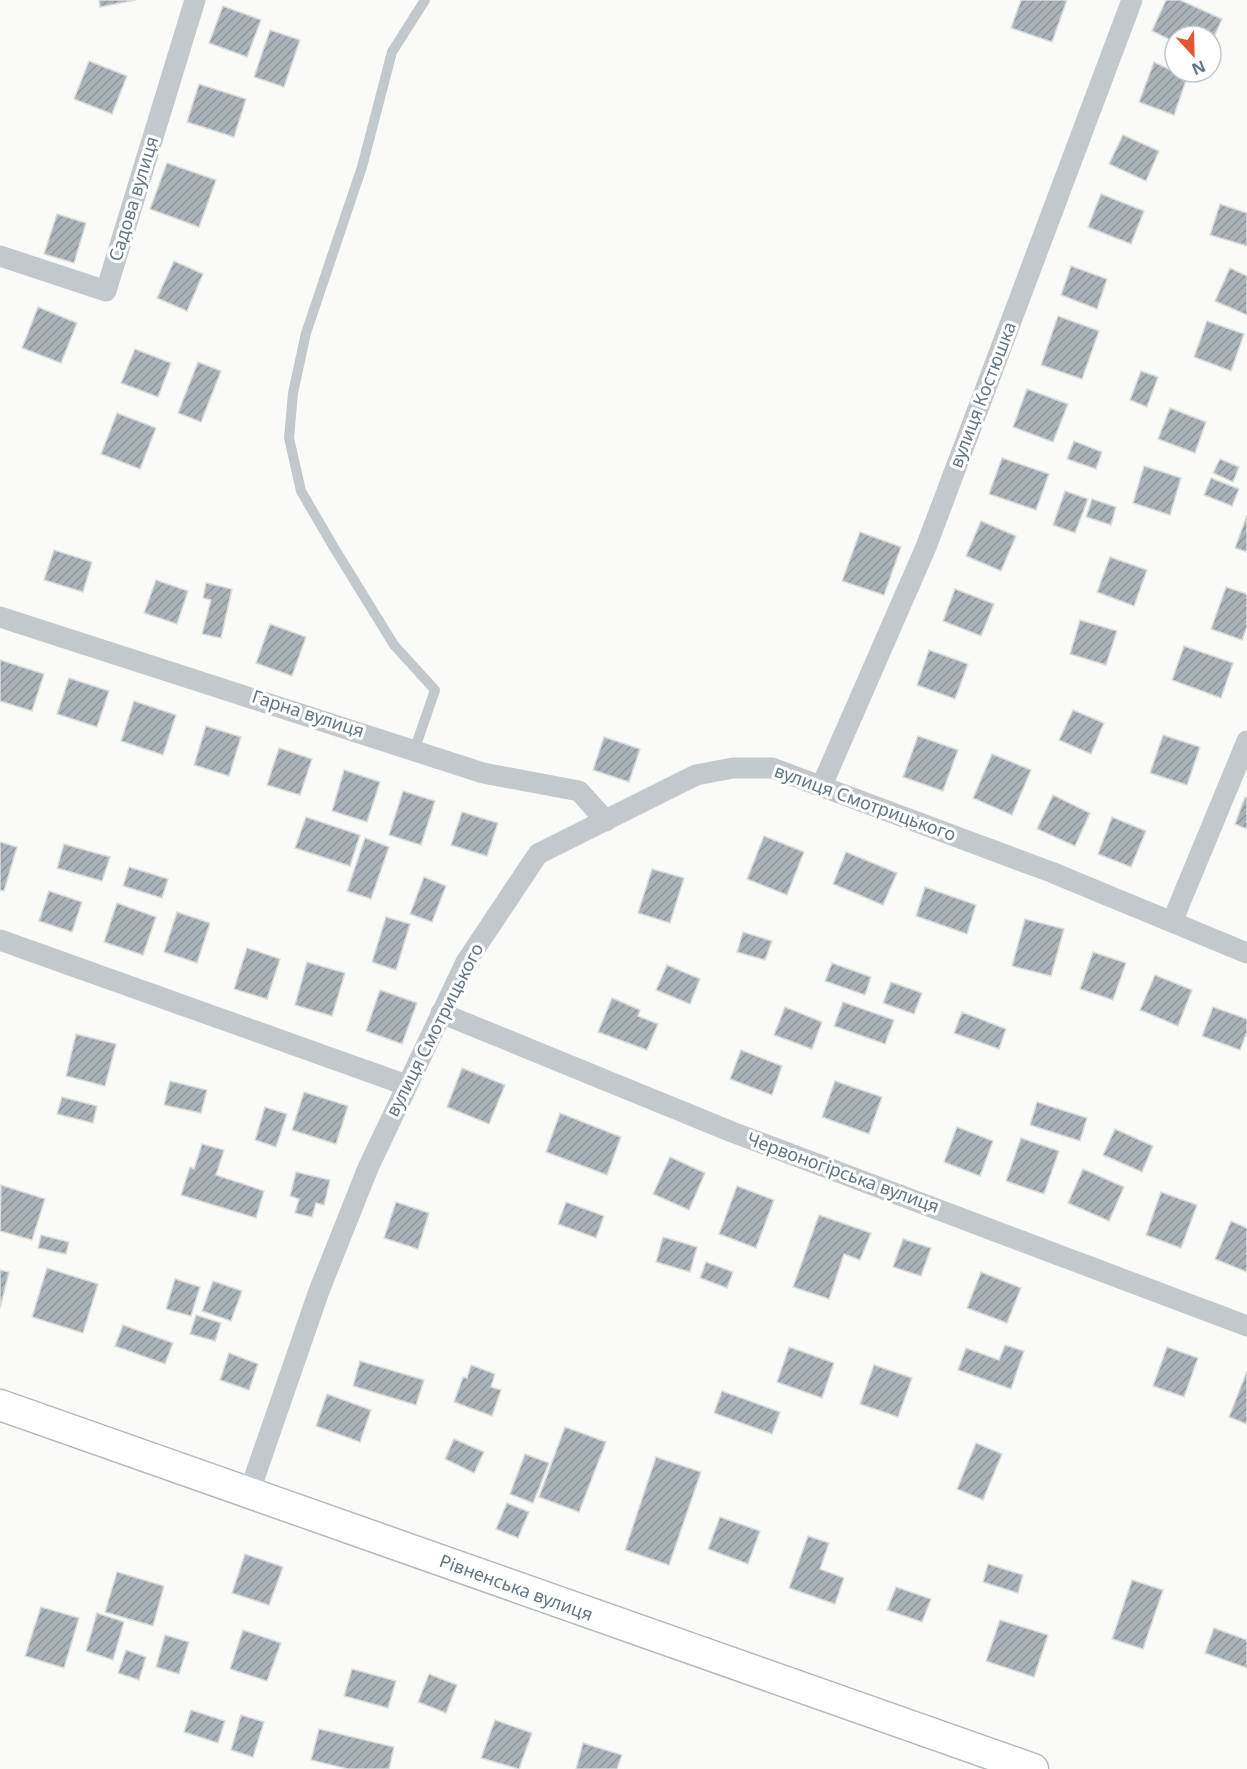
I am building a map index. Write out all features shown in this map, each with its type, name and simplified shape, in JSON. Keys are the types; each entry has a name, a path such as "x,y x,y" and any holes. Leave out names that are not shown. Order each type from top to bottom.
{"main road":[{"name":"Рівненська вулиця","path":"0,1405 1033,1769"}],"street":[{"name":"Садова вулиця","path":"0,256 106,291 195,0"},
{"name":"вулиця Костюшка","path":"822,785 926,547 1132,0"},
{"name":"Гарна вулиця","path":"0,617 415,748 483,772 579,791 606,821"},
{"path":"1172,922 1247,741"},
{"name":"вулиця Смотрицького","path":"249,1493 319,1291 368,1168 466,963 501,905 538,854 696,775 732,768 772,768 1051,872 1247,953"},
{"path":"0,940 406,1085"},
{"name":"Червоногірська вулиця","path":"441,1013 732,1132 1247,1326"}],"lane":[{"path":"415,748 435,690 394,645 301,491 289,438 293,393 306,333 362,167 392,52 425,0"}],"building":[{"path":"99,0 136,0 100,7"},
{"path":"1021,0 1067,0 1052,42 1011,28"},
{"path":"1166,0 1180,0 1222,19 1220,24 1163,24 1163,36 1152,31"},
{"path":"223,6 261,20 247,57 209,43"},
{"path":"270,30 300,40 284,87 254,77"},
{"path":"89,61 127,76 112,114 74,99"},
{"path":"1154,62 1163,66 1163,84 1185,84 1174,115 1139,102"},
{"path":"199,84 246,99 234,137 187,122"},
{"path":"1123,135 1159,151 1146,181 1109,164"},
{"path":"167,163 216,180 199,227 150,209"},
{"path":"1101,194 1144,211 1131,244 1088,227"},
{"path":"1220,204 1247,213 1247,246 1210,235"},
{"path":"57,214 86,223 74,263 44,254"},
{"path":"174,261 203,274 187,311 157,298"},
{"path":"1071,266 1107,279 1097,309 1061,295"},
{"path":"1230,268 1247,276 1247,315 1215,301"},
{"path":"38,307 77,323 61,363 22,348"},
{"path":"1058,316 1099,331 1082,379 1041,365"},
{"path":"1207,321 1244,334 1231,371 1194,357"},
{"path":"135,349 171,363 158,397 121,383"},
{"path":"198,362 221,371 201,422 178,413"},
{"path":"1141,371 1158,377 1147,407 1130,400"},
{"path":"1027,389 1068,404 1053,442 1013,427"},
{"path":"1170,408 1206,422 1195,453 1158,439"},
{"path":"117,413 156,428 140,469 101,454"},
{"path":"1074,441 1102,452 1096,469 1067,459"},
{"path":"1002,458 1049,474 1036,510 989,494"},
{"path":"1220,459 1239,467 1233,482 1213,473"},
{"path":"1144,466 1181,478 1170,515 1133,503"},
{"path":"1211,478 1239,489 1232,506 1204,495"},
{"path":"1065,491 1088,499 1075,533 1053,525"},
{"path":"1092,499 1116,507 1111,525 1086,517"},
{"path":"1247,515 1247,552 1235,548"},
{"path":"981,521 1016,536 1001,571 966,556"},
{"path":"860,532 901,547 884,595 842,581"},
{"path":"54,550 92,562 83,592 44,580"},
{"path":"1110,557 1147,570 1134,606 1097,592"},
{"path":"156,580 188,591 177,624 144,613"},
{"path":"206,583 232,589 221,638 202,634 211,600 203,598"},
{"path":"1226,587 1247,594 1247,627 1242,640 1211,629"},
{"path":"955,589 994,604 981,636 943,621"},
{"path":"1080,620 1117,631 1106,665 1070,654"},
{"path":"270,624 306,637 292,676 256,663"},
{"path":"1184,646 1233,663 1221,698 1172,680"},
{"path":"929,650 968,664 955,699 917,685"},
{"path":"0,660 44,674 32,711 0,701"},
{"path":"69,678 109,691 97,727 57,714"},
{"path":"134,701 176,715 163,755 121,741"},
{"path":"1073,710 1104,723 1091,754 1059,740"},
{"path":"206,726 241,737 229,776 194,765"},
{"path":"1163,735 1200,747 1187,785 1150,773"},
{"path":"918,736 958,750 943,791 903,777"},
{"path":"604,737 640,749 629,782 593,770"},
{"path":"279,748 312,759 300,795 267,785"},
{"path":"992,754 1031,770 1012,815 973,798"},
{"path":"344,770 380,782 367,822 332,811"},
{"path":"403,791 435,801 421,845 389,835"},
{"path":"1053,795 1090,813 1075,846 1037,829"},
{"path":"1245,797 1247,798 1247,829 1235,824"},
{"path":"462,812 498,823 487,856 451,845"},
{"path":"306,817 360,835 350,866 295,848"},
{"path":"1112,817 1146,831 1131,867 1098,854"},
{"path":"764,836 804,852 787,895 747,879"},
{"path":"365,838 389,847 371,899 347,891"},
{"path":"0,842 17,847 4,891 0,890"},
{"path":"64,844 110,857 102,881 57,868"},
{"path":"846,852 897,873 883,905 833,884"},
{"path":"129,867 168,879 162,898 123,886"},
{"path":"652,869 684,878 670,923 638,913"},
{"path":"424,877 446,886 432,922 410,914"},
{"path":"925,887 976,905 967,934 916,916"},
{"path":"49,891 82,902 72,932 39,921"},
{"path":"117,903 156,917 143,955 104,942"},
{"path":"177,912 210,923 197,963 164,952"},
{"path":"386,917 410,924 396,970 372,962"},
{"path":"1025,919 1064,929 1051,976 1012,966"},
{"path":"743,932 772,941 765,960 737,952"},
{"path":"247,948 280,959 267,999 234,989"},
{"path":"1093,952 1126,963 1113,1000 1080,989"},
{"path":"307,962 345,973 332,1016 295,1005"},
{"path":"832,963 871,977 865,995 825,981"},
{"path":"667,965 700,979 690,1004 656,990"},
{"path":"1155,975 1192,990 1178,1026 1140,1010"},
{"path":"891,982 922,993 914,1014 883,1003"},
{"path":"380,990 417,1003 402,1044 366,1031"},
{"path":"612,998 640,1010 638,1016 658,1024 647,1050 598,1032"},
{"path":"843,1002 894,1020 885,1044 834,1026"},
{"path":"785,1007 822,1022 812,1049 774,1035"},
{"path":"1213,1007 1247,1019 1247,1032 1240,1050 1202,1036"},
{"path":"962,1012 1006,1029 999,1049 954,1033"},
{"path":"76,1034 116,1044 105,1086 66,1076"},
{"path":"741,1050 782,1066 772,1095 730,1079"},
{"path":"462,1068 505,1085 489,1124 447,1107"},
{"path":"170,1081 207,1090 201,1113 164,1105"},
{"path":"835,1081 882,1097 869,1134 822,1117"},
{"path":"304,1092 348,1106 336,1144 292,1130"},
{"path":"62,1097 97,1106 93,1123 57,1114"},
{"path":"1037,1102 1087,1118 1080,1141 1030,1125"},
{"path":"265,1107 287,1114 276,1147 255,1140"},
{"path":"560,1113 621,1137 607,1175 546,1152"},
{"path":"957,1127 993,1141 980,1176 944,1162"},
{"path":"1115,1129 1153,1146 1142,1172 1103,1155"},
{"path":"1021,1138 1059,1151 1044,1194 1006,1181"},
{"path":"202,1144 224,1150 216,1175 264,1191 256,1218 181,1195 190,1167 194,1169"},
{"path":"670,1157 705,1173 689,1210 653,1194"},
{"path":"1083,1169 1124,1187 1109,1221 1068,1203"},
{"path":"296,1172 330,1180 324,1205 316,1203 312,1217 295,1213 299,1199 290,1196"},
{"path":"1,1185 45,1199 32,1240 0,1231"},
{"path":"737,1186 774,1200 756,1248 719,1234"},
{"path":"1161,1192 1197,1205 1181,1248 1146,1235"},
{"path":"396,1202 429,1213 418,1249 384,1238"},
{"path":"566,1202 604,1216 596,1238 558,1224"},
{"path":"819,1215 871,1233 860,1260 844,1254 829,1299 793,1287"},
{"path":"1231,1221 1247,1228 1247,1272 1215,1259"},
{"path":"41,1235 69,1242 66,1254 38,1248"},
{"path":"663,1237 697,1247 690,1272 656,1262"},
{"path":"903,1239 931,1248 921,1276 893,1267"},
{"path":"706,1262 733,1272 727,1288 700,1278"},
{"path":"47,1268 98,1284 83,1333 32,1317"},
{"path":"0,1270 9,1272 0,1308"},
{"path":"981,1272 1021,1288 1007,1323 967,1308"},
{"path":"175,1279 200,1287 191,1316 166,1309"},
{"path":"213,1281 242,1291 231,1321 202,1311"},
{"path":"196,1315 221,1323 215,1341 190,1334"},
{"path":"123,1325 173,1343 165,1364 115,1346"},
{"path":"1005,1345 1024,1351 1011,1389 958,1370 966,1348 999,1360"},
{"path":"789,1347 834,1363 822,1398 777,1382"},
{"path":"1167,1347 1198,1358 1184,1397 1153,1386"},
{"path":"229,1353 258,1364 249,1390 220,1380"},
{"path":"360,1361 424,1380 416,1405 353,1386"},
{"path":"471,1365 495,1374 491,1387 501,1390 492,1416 454,1402 463,1377 467,1378"},
{"path":"874,1365 912,1378 898,1417 860,1404"},
{"path":"1247,1371 1247,1424 1229,1417"},
{"path":"722,1391 780,1412 772,1434 714,1413"},
{"path":"327,1394 371,1410 360,1442 316,1426"},
{"path":"565,1427 606,1442 579,1512 539,1497"},
{"path":"454,1439 484,1452 474,1473 445,1459"},
{"path":"976,1443 1002,1454 983,1500 957,1489"},
{"path":"525,1454 549,1463 533,1503 510,1494"},
{"path":"656,1457 701,1472 669,1565 625,1550"},
{"path":"507,1503 529,1512 518,1538 496,1529"},
{"path":"720,1517 760,1531 748,1564 708,1549"},
{"path":"808,1536 829,1543 820,1569 844,1578 835,1604 789,1588"},
{"path":"245,1554 283,1567 269,1605 232,1593"},
{"path":"988,1564 1023,1575 1018,1593 983,1582"},
{"path":"117,1572 164,1586 153,1626 105,1612"},
{"path":"1132,1580 1163,1590 1143,1649 1112,1639"},
{"path":"896,1587 931,1599 922,1622 887,1610"},
{"path":"41,1607 79,1618 64,1668 25,1656"},
{"path":"97,1613 124,1622 113,1660 86,1651"},
{"path":"1000,1620 1048,1635 1034,1677 986,1661"},
{"path":"1214,1628 1247,1640 1247,1668 1205,1653"},
{"path":"243,1630 281,1643 267,1681 230,1669"},
{"path":"165,1635 189,1642 179,1674 156,1667"},
{"path":"126,1650 146,1657 139,1680 118,1673"},
{"path":"352,1669 396,1681 388,1708 344,1696"},
{"path":"429,1674 457,1685 446,1713 418,1702"},
{"path":"191,1710 225,1721 218,1743 184,1732"},
{"path":"241,1715 264,1722 253,1757 231,1750"},
{"path":"495,1720 532,1733 519,1769 481,1758"},
{"path":"319,1729 394,1747 389,1769 348,1769 311,1760"},
{"path":"583,1743 622,1755 617,1769 576,1769"}]}
